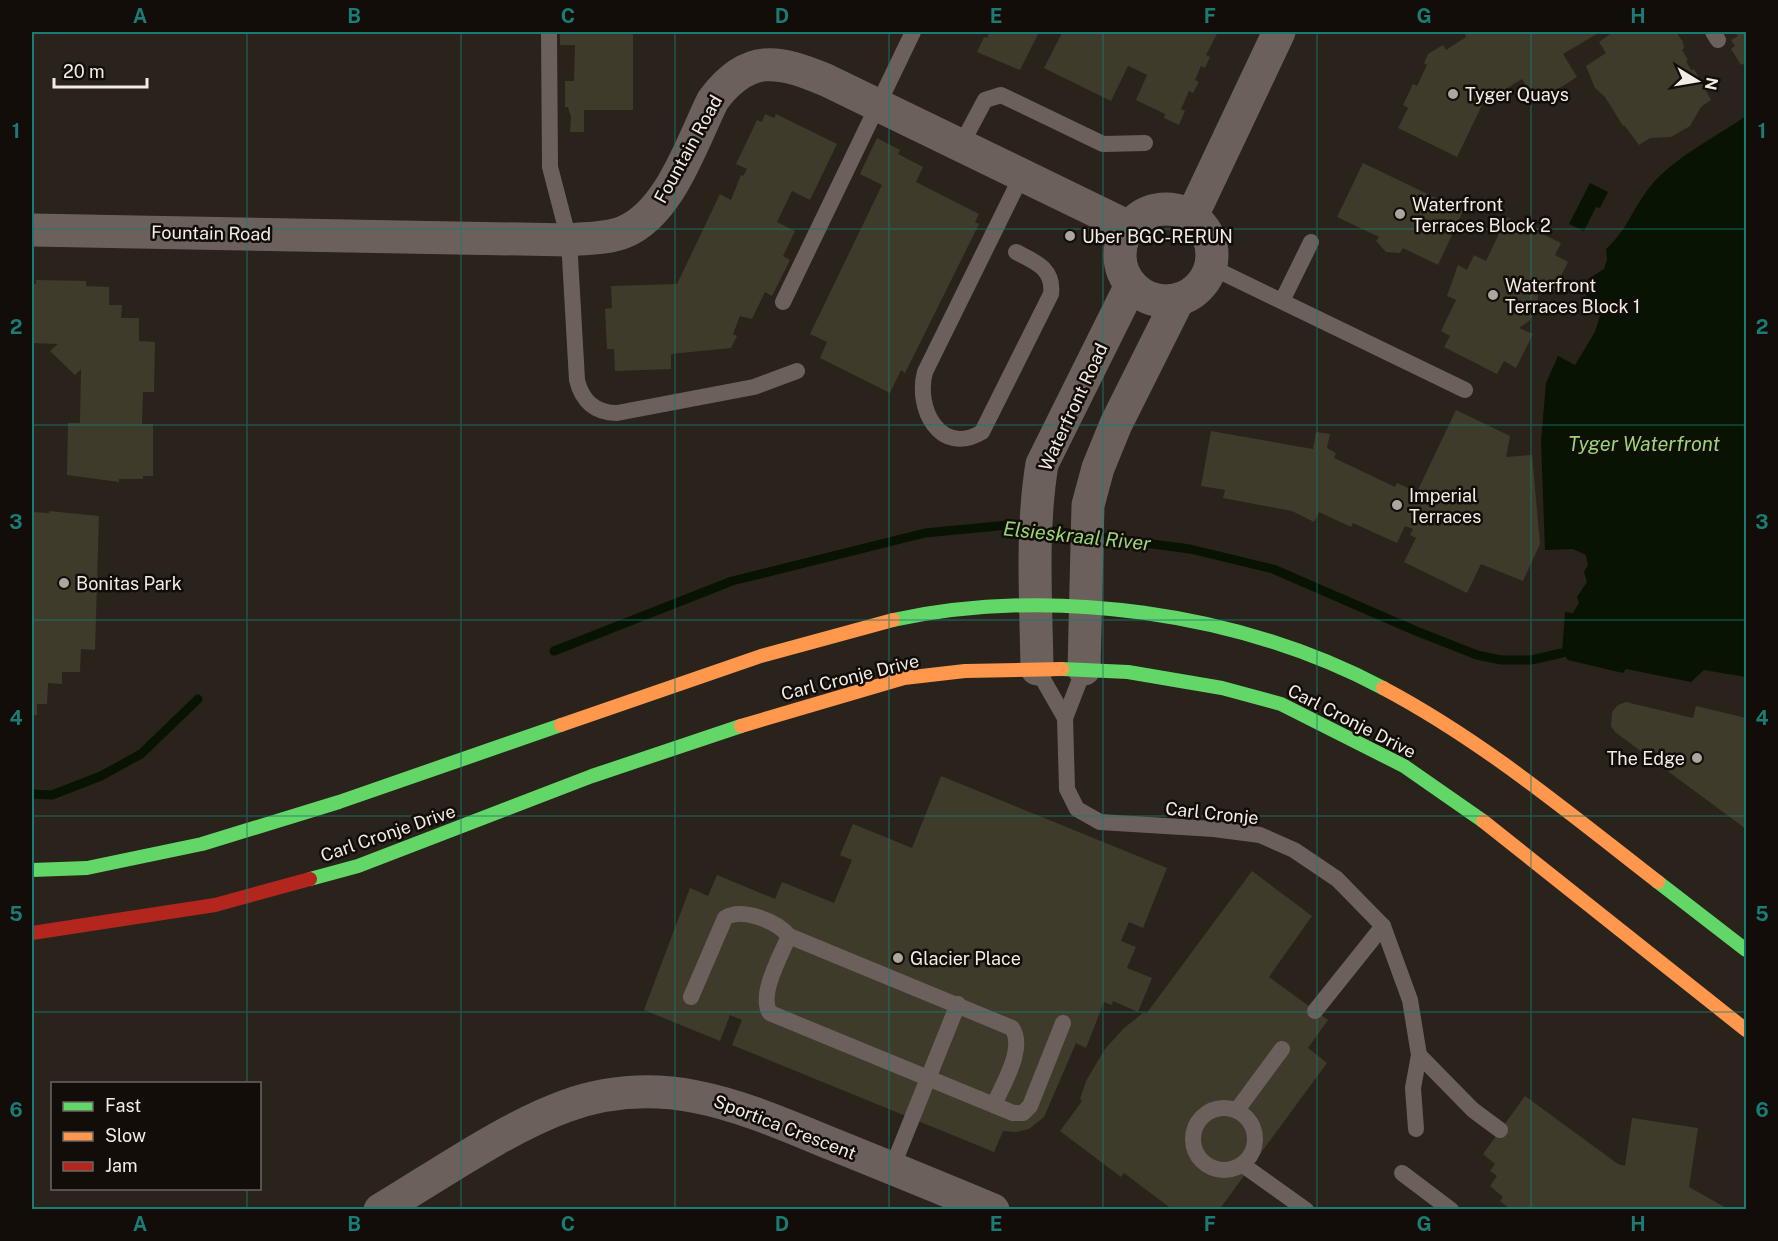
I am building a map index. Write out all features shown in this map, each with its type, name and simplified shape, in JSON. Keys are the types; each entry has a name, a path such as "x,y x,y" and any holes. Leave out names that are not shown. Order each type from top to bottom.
{"main road":[{"path":"32,870 87,868 202,844 339,802 760,656 895,619 979,607 1084,607 1139,611 1233,631 1322,660 1396,694 1463,734 1497,758 1746,950"},
{"name":"Carl Cronje Drive","path":"32,933 214,905 358,866 592,776 783,712 904,678 965,671 1084,669 1128,672 1222,688 1281,704 1404,766 1478,817 1746,1030"}],"street":[{"path":"1192,216 1278,32"},
{"name":"Fountain Road","path":"32,230 569,240 616,234 637,226 650,215 670,187 713,100 734,76 748,68 764,64 796,68 878,105 1129,227"},
{"path":"1165,208 1192,216 1203,226 1210,240 1213,255 1211,267 1203,283 1192,294 1178,300 1163,301 1148,298 1131,285 1121,267 1120,253 1129,227 1139,217 1165,208"},
{"name":"Waterfront Road","path":"1037,669 1036,551 1038,491 1042,464 1131,285"},
{"path":"1084,669 1088,505 1098,468 1116,424 1178,300"},
{"name":"Sportica Crescent","path":"380,1209 541,1116 587,1100 626,1093 673,1092 716,1099 993,1209"}],"lane":[{"path":"549,32 550,167 569,240 577,380 583,397 597,409 617,413 754,387 797,371"},
{"path":"783,302 914,32"},
{"path":"961,145 985,100 1001,95 1103,144 1145,143"},
{"path":"1016,252 1044,267 1052,280 1051,294 982,432 968,438 944,435 933,426 923,402 922,383 1022,175"},
{"path":"1282,301 1311,242"},
{"path":"1211,267 1465,390"},
{"name":"Carl Cronje","path":"1037,669 1065,718"},
{"name":"Carl Cronje","path":"1084,669 1065,718 1067,789 1077,809 1100,822 1214,829 1260,835 1294,850 1337,879 1383,926 1410,1000 1419,1055 1413,1088 1416,1129"},
{"path":"691,997 721,924 731,914 745,914 784,930 789,936 1006,1024 1017,1034 1017,1048 994,1105"},
{"path":"1315,1011 1383,926"},
{"path":"789,936 766,993 766,1006 770,1013 1018,1114 1027,1110 1063,1023"},
{"path":"892,1168 958,1005"},
{"path":"1237,1110 1282,1049"},
{"path":"1419,1055 1473,1110 1500,1130"},
{"path":"1221,1107 1237,1110 1250,1120 1255,1136 1253,1152 1243,1165 1227,1171 1211,1168 1198,1158 1192,1143 1195,1126 1205,1113 1221,1107"},
{"path":"1243,1165 1306,1209"},
{"path":"1402,1173 1451,1209"}],"water":[{"name":"Tyger Waterfront","path":"1746,116 1746,677 1704,670 1691,682 1626,669 1623,673 1568,660 1562,653 1565,612 1573,613 1579,603 1577,597 1587,582 1584,572 1588,565 1586,555 1573,549 1545,550 1541,441 1546,383 1558,356 1575,365 1595,332 1602,309 1586,300 1588,279 1604,269 1607,259 1606,249 1619,235 1643,196 1658,178 1681,158"},
{"path":"1590,183 1608,192 1600,208 1596,207 1584,231 1569,224"}],"building":[{"path":"560,32 633,32 633,110 584,110 584,132 570,132 571,117 568,107 565,107 565,81 574,81 575,45 560,45"},
{"path":"990,32 1039,32 1020,70 977,52 984,37 987,38"},
{"path":"1057,32 1218,32 1206,55 1210,57 1205,68 1201,66 1195,80 1199,82 1193,93 1189,91 1181,109 1185,111 1179,125 1164,118 1165,114 1136,100 1147,75 1133,68 1128,66 1111,101 1044,68 1062,33"},
{"name":"Tyger Quays","path":"1464,32 1600,32 1563,54 1577,77 1536,103 1522,79 1483,103 1457,157 1398,128 1408,108 1403,105 1413,84 1417,86 1427,65 1424,63 1428,54 1443,45 1446,50 1466,37"},
{"name":"Tyger Quays","path":"1613,32 1676,32 1683,42 1682,50 1688,60 1686,61 1691,70 1694,69 1711,100 1701,107 1690,126 1671,137 1650,138 1639,145 1623,126 1605,97 1595,88 1586,66 1606,53 1599,42"},
{"path":"1735,32 1746,32 1746,66 1745,63 1741,65 1731,49 1735,46 1731,40 1738,36"},
{"path":"765,114 774,118 776,114 837,144 810,200 792,191 777,222 795,231 783,256 790,260 772,296 765,292 752,319 740,316 733,334 737,336 731,348 671,354 671,369 615,371 614,349 607,349 605,309 612,308 611,286 677,284 720,194 731,200 741,175 743,176 747,169 736,164 757,120 762,122"},
{"path":"877,138 900,150 898,154 923,167 916,182 979,214 975,222 979,224 919,345 905,373 901,370 890,393 820,358 827,342 810,334 882,185 860,174"},
{"name":"Waterfront Terraces Block 2","path":"1363,163 1463,211 1438,265 1403,248 1400,253 1386,252 1376,241 1379,237 1337,217"},
{"name":"Waterfront Terraces Block 1","path":"1507,217 1561,243 1555,255 1568,262 1552,294 1539,288 1536,311 1529,321 1519,328 1533,334 1516,368 1504,361 1497,374 1444,347 1450,336 1441,331 1456,300 1447,296 1458,265 1467,270 1474,255 1486,261"},
{"path":"36,280 86,281 86,286 109,287 109,305 122,305 121,318 139,318 139,341 155,342 154,392 143,392 142,424 153,424 153,476 143,476 143,479 119,479 119,482 67,475 68,423 80,423 81,369 75,375 50,351 58,344 32,343 32,284 36,284"},
{"name":"Imperial Terraces","path":"1456,410 1510,436 1506,457 1532,455 1540,544 1523,581 1481,564 1467,593 1404,562 1416,538 1410,535 1413,529 1405,526 1397,543 1353,523 1351,527 1319,512 1314,522 1292,511 1223,498 1225,490 1201,486 1211,431 1313,449 1316,432 1330,434 1327,448 1336,453 1334,458 1395,487 1397,483 1417,492"},
{"name":"Bonitas Park","path":"49,511 99,516 95,650 81,649 80,672 62,672 62,684 48,683 47,704 37,704 37,715 32,715 32,512 49,513"},
{"name":"The Edge","path":"1626,702 1693,718 1696,706 1746,718 1746,829 1615,732 1611,726 1612,712 1618,705"},
{"name":"Glacier Place","path":"941,776 1167,868 1143,928 1129,922 1121,941 1136,947 1127,968 1152,978 1138,1012 1113,1001 1112,1005 1104,1002 1086,1048 1076,1043 1044,1117 1029,1129 1016,1132 1003,1131 994,1152 732,1045 742,1020 730,1015 720,1041 644,1010 690,888 708,896 717,875 775,899 782,882 834,903 852,860 840,855 853,824 912,848"},
{"path":"1252,871 1312,916 1269,977 1328,1020 1308,1048 1327,1063 1219,1210 1173,1210 1124,1173 1121,1177 1060,1131 1082,1101 1080,1099 1086,1081 1105,1049 1123,1029 1144,1012 1146,1014"},
{"path":"1525,1096 1618,1164 1625,1166 1632,1118 1698,1128 1689,1187 1730,1210 1511,1210 1500,1201 1503,1197 1490,1186 1497,1176 1490,1171 1495,1164 1483,1154"}],"waterway":[{"name":"Elsieskraal River","path":"554,651 732,581 925,533 1008,525 1190,549 1273,569 1477,655 1501,660 1531,660 1562,653"},
{"name":"Elsieskraal River","path":"32,794 52,795 101,776 141,754 198,699"}],"traffic: fast":[{"path":"893,620 954,610 1016,606 1080,607 1144,613 1207,624 1268,641 1327,662 1383,688"},
{"path":"1062,669 1128,672 1222,688 1281,704 1404,766 1483,821"},
{"path":"32,870 87,868 202,844 339,802 561,725"},
{"path":"310,879 358,866 592,776 741,726"},
{"path":"1658,882 1746,950"}],"traffic: slow":[{"path":"561,725 761,656 893,620"},
{"path":"741,726 904,678 965,671 1062,669"},
{"path":"1383,688 1490,754 1658,882"},
{"path":"1483,821 1746,1030"}],"traffic: jam":[{"path":"32,933 215,905 310,879"}],"place":[{"name":"Tyger Quays","path":"1453,94"},
{"name":"Waterfront Terraces Block 2","path":"1400,214"},
{"name":"Uber BGC-RERUN","path":"1070,236"},
{"name":"Waterfront Terraces Block 1","path":"1493,295"},
{"name":"Imperial Terraces","path":"1397,505"},
{"name":"Bonitas Park","path":"64,583"},
{"name":"The Edge","path":"1697,758"},
{"name":"Glacier Place","path":"898,958"}]}
